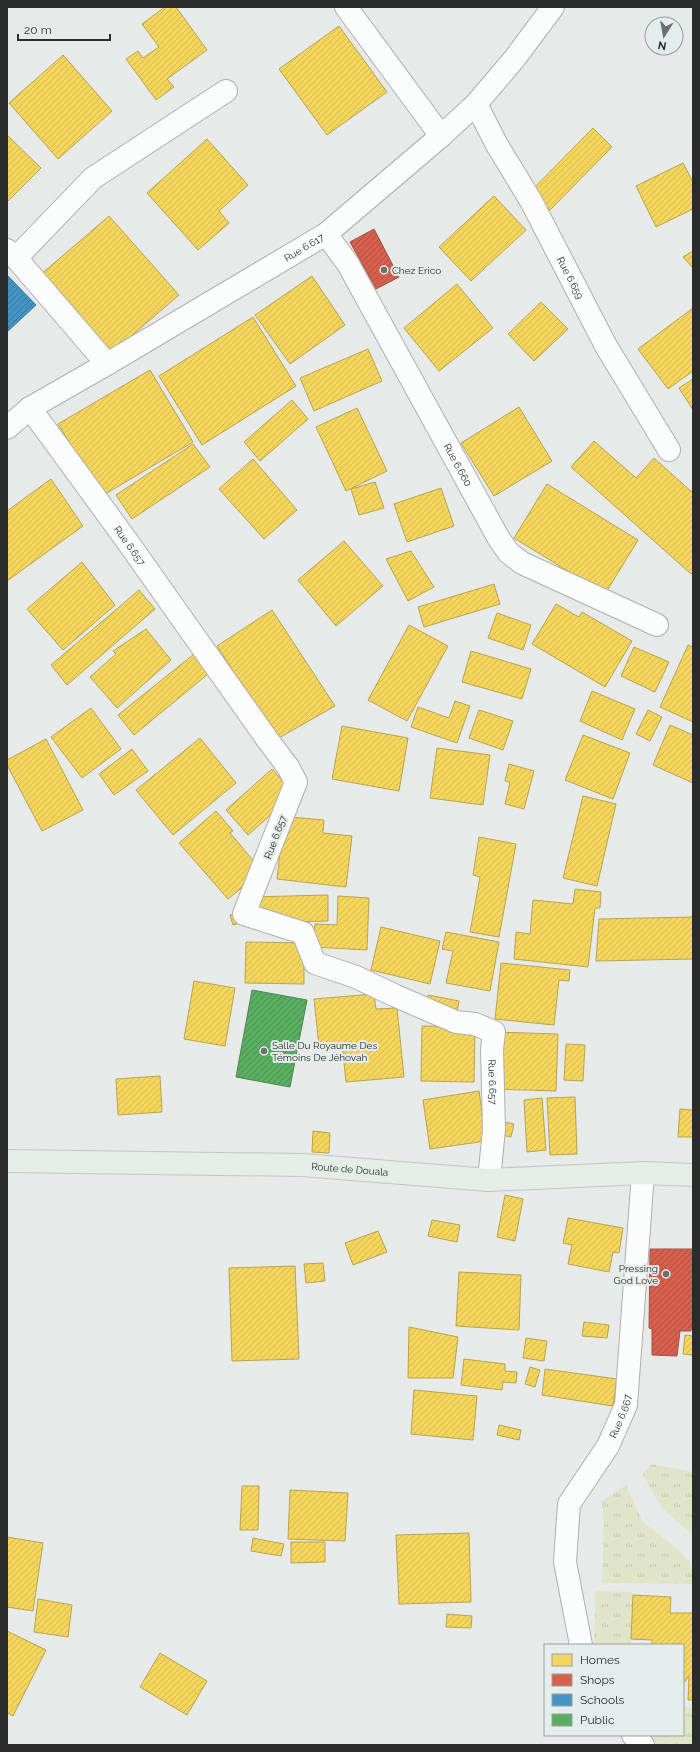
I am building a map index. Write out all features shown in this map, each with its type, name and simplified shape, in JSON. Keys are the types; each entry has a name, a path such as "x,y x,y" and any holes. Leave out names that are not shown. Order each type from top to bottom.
{"highway":[{"name":"Route de Douala","path":"7,1161 302,1165 489,1180 643,1173 693,1175"}],"street":[{"path":"346,7 441,136"},
{"name":"Rue 6.617","path":"7,428 30,408 326,234 441,136 476,104 515,58 553,7"},
{"path":"107,364 12,254 93,178 226,91"},
{"name":"Rue 6.659","path":"476,104 497,145 531,201 606,346 669,450"},
{"name":"Rue 6.660","path":"326,234 348,264 499,539 509,553 522,563 657,625"},
{"name":"Rue 6.657","path":"30,408 288,767 296,782 244,914 303,933 315,963 356,977 456,1022 475,1024 494,1032 492,1049 494,1129 489,1180"},
{"name":"Rue 6.667","path":"581,1644 565,1562 570,1504 608,1446 626,1405 643,1173"},
{"path":"634,1736 643,1745"}],"green space":[{"path":"652,1464 693,1472 693,1534 661,1507 643,1475 643,1473"},
{"path":"626,1485 643,1522 679,1550 690,1562 693,1573 693,1584 602,1583 604,1521 602,1501"},
{"path":"596,1591 632,1592 631,1644 588,1644 593,1642"},
{"path":"684,1706 693,1709 693,1745 657,1745 646,1736 684,1736"}],"building: Homes":[{"path":"165,7 176,7 207,50 167,79 174,87 156,100 126,59 138,51 143,58 159,47 142,24"},
{"path":"339,26 387,92 327,135 279,69"},
{"path":"63,55 112,111 58,159 9,103"},
{"path":"593,128 612,147 550,210 531,191"},
{"path":"7,135 41,168 7,202"},
{"path":"207,139 248,185 219,211 229,223 198,250 147,193"},
{"path":"683,163 693,182 693,209 656,227 636,186"},
{"path":"494,196 526,230 471,281 439,247"},
{"path":"109,216 179,295 108,356 39,276"},
{"path":"693,251 693,268 683,257"},
{"path":"312,276 345,325 290,364 255,315"},
{"path":"457,284 493,328 439,371 404,328"},
{"path":"541,302 568,329 534,361 508,334"},
{"path":"693,308 693,371 668,389 638,349"},
{"path":"253,317 296,386 202,445 159,376"},
{"path":"368,349 382,381 314,411 300,378"},
{"path":"150,370 193,442 102,496 58,424"},
{"path":"693,379 693,410 679,388"},
{"path":"292,400 308,419 260,461 244,442"},
{"path":"519,407 552,461 494,496 461,443"},
{"path":"357,408 387,471 346,491 316,427"},
{"path":"594,441 636,478 654,458 693,493 693,572 691,574 571,467"},
{"path":"193,444 210,467 132,519 116,495"},
{"path":"253,459 297,510 264,539 219,489"},
{"path":"51,479 83,526 7,581 7,511"},
{"path":"375,482 384,508 359,515 351,489"},
{"path":"547,484 638,540 605,594 514,538"},
{"path":"441,488 454,526 407,542 394,504"},
{"path":"344,541 383,586 336,626 298,580"},
{"path":"411,551 434,587 408,601 386,559"},
{"path":"82,562 115,605 63,650 27,609"},
{"path":"494,584 500,604 424,627 418,607"},
{"path":"139,590 155,609 67,685 51,665"},
{"path":"556,604 579,617 582,612 632,641 605,687 532,644"},
{"path":"272,610 335,706 277,739 217,646"},
{"path":"497,613 531,625 523,650 488,638"},
{"path":"409,625 448,646 407,721 368,700"},
{"path":"146,629 171,660 117,708 90,677 116,654 113,651"},
{"path":"688,645 693,647 693,722 660,707"},
{"path":"634,647 669,662 655,692 621,676"},
{"path":"471,651 531,669 522,699 462,682"},
{"path":"194,654 208,674 134,735 118,715"},
{"path":"592,691 635,709 622,740 580,721"},
{"path":"455,701 470,706 457,743 411,727 418,707 449,718"},
{"path":"91,708 121,749 82,778 51,737"},
{"path":"479,710 513,721 503,750 469,738"},
{"path":"648,710 662,717 650,741 636,734"},
{"path":"670,725 693,735 693,783 653,765"},
{"path":"342,726 408,738 399,791 332,779"},
{"path":"583,735 630,753 613,799 565,780"},
{"path":"200,738 236,783 173,835 136,790"},
{"path":"46,739 83,810 42,831 7,765 7,760"},
{"path":"437,748 490,755 483,805 430,798"},
{"path":"132,749 148,771 114,795 99,774"},
{"path":"509,764 534,771 524,809 505,804 510,782 505,781"},
{"path":"272,769 294,794 248,835 226,810"},
{"path":"583,796 616,804 597,886 563,878"},
{"path":"216,811 233,831 230,833 262,871 228,899 179,843"},
{"path":"290,817 324,820 323,833 352,836 346,887 277,879 283,827"},
{"path":"479,837 516,844 499,937 470,932 480,877 473,875"},
{"path":"575,889 601,892 600,908 595,908 588,967 514,959 516,932 530,934 533,900 573,904"},
{"path":"328,895 328,921 252,923 251,897"},
{"path":"338,896 369,898 367,950 313,947 315,924 337,925"},
{"path":"244,911 246,921 233,925 230,915"},
{"path":"693,917 693,959 596,961 599,919"},
{"path":"381,927 440,941 430,984 371,970"},
{"path":"446,932 499,942 490,991 446,983 453,951 442,949"},
{"path":"246,942 304,943 304,984 245,983"},
{"path":"501,963 570,970 569,981 559,980 554,1025 495,1019"},
{"path":"194,981 235,988 225,1046 184,1039"},
{"path":"374,994 376,1009 397,1008 404,1077 346,1082 342,1044 319,1046 314,999"},
{"path":"428,995 459,1001 456,1018 425,1012"},
{"path":"422,1026 475,1027 474,1082 421,1081"},
{"path":"493,1032 558,1034 556,1091 491,1089"},
{"path":"566,1044 585,1045 583,1081 564,1080"},
{"path":"160,1076 162,1112 118,1115 116,1079"},
{"path":"479,1091 486,1141 430,1149 423,1100"},
{"path":"575,1097 577,1154 550,1155 547,1098"},
{"path":"542,1098 546,1150 527,1152 524,1100"},
{"path":"680,1109 693,1110 693,1137 678,1137"},
{"path":"500,1121 514,1124 511,1137 497,1134"},
{"path":"313,1131 330,1133 329,1153 312,1152"},
{"path":"505,1195 523,1199 515,1241 497,1237"},
{"path":"568,1218 623,1228 619,1253 613,1252 609,1272 568,1264 572,1245 563,1243"},
{"path":"432,1220 460,1225 457,1242 428,1236"},
{"path":"378,1231 387,1252 353,1265 345,1243"},
{"path":"323,1263 325,1281 306,1283 304,1264"},
{"path":"295,1266 299,1359 232,1361 229,1268"},
{"path":"459,1272 521,1275 519,1330 456,1326"},
{"path":"584,1322 609,1325 607,1338 582,1336"},
{"path":"409,1327 458,1337 453,1378 408,1378"},
{"path":"685,1335 693,1336 693,1355 683,1354"},
{"path":"526,1338 547,1341 544,1361 523,1358"},
{"path":"464,1359 505,1364 505,1371 517,1372 516,1383 503,1382 502,1390 461,1385"},
{"path":"530,1367 540,1370 535,1387 525,1384"},
{"path":"545,1369 617,1379 613,1406 542,1395"},
{"path":"414,1390 477,1396 473,1440 411,1434"},
{"path":"499,1425 521,1430 519,1440 497,1435"},
{"path":"242,1486 259,1486 258,1530 240,1530"},
{"path":"290,1490 348,1493 345,1541 288,1539"},
{"path":"469,1533 471,1602 399,1604 396,1535"},
{"path":"7,1537 43,1543 33,1611 7,1607"},
{"path":"253,1538 284,1544 281,1556 251,1551"},
{"path":"291,1542 325,1542 325,1562 291,1563"},
{"path":"633,1595 671,1597 670,1613 693,1613 693,1700 688,1700 689,1676 684,1683 684,1644 652,1644 652,1640 631,1639"},
{"path":"38,1599 72,1605 68,1637 34,1632"},
{"path":"447,1614 472,1616 471,1628 446,1627"},
{"path":"7,1631 46,1650 13,1716 7,1713"},
{"path":"160,1653 207,1681 187,1715 140,1687"}],"building: Shops":[{"path":"374,229 399,277 376,289 350,242"},
{"path":"650,1249 693,1249 693,1322 691,1331 680,1331 677,1356 652,1355 652,1329 649,1328"}],"building: Schools":[{"path":"7,275 36,305 7,332"}],"building: Public":[{"path":"252,990 307,1000 290,1087 236,1077"}],"place":[{"name":"Chez Erico","path":"384,270"},
{"name":"Salle Du Royaume Des Témoins De Jéhovah","path":"264,1051"},
{"name":"Pressing God Love","path":"666,1274"}]}
